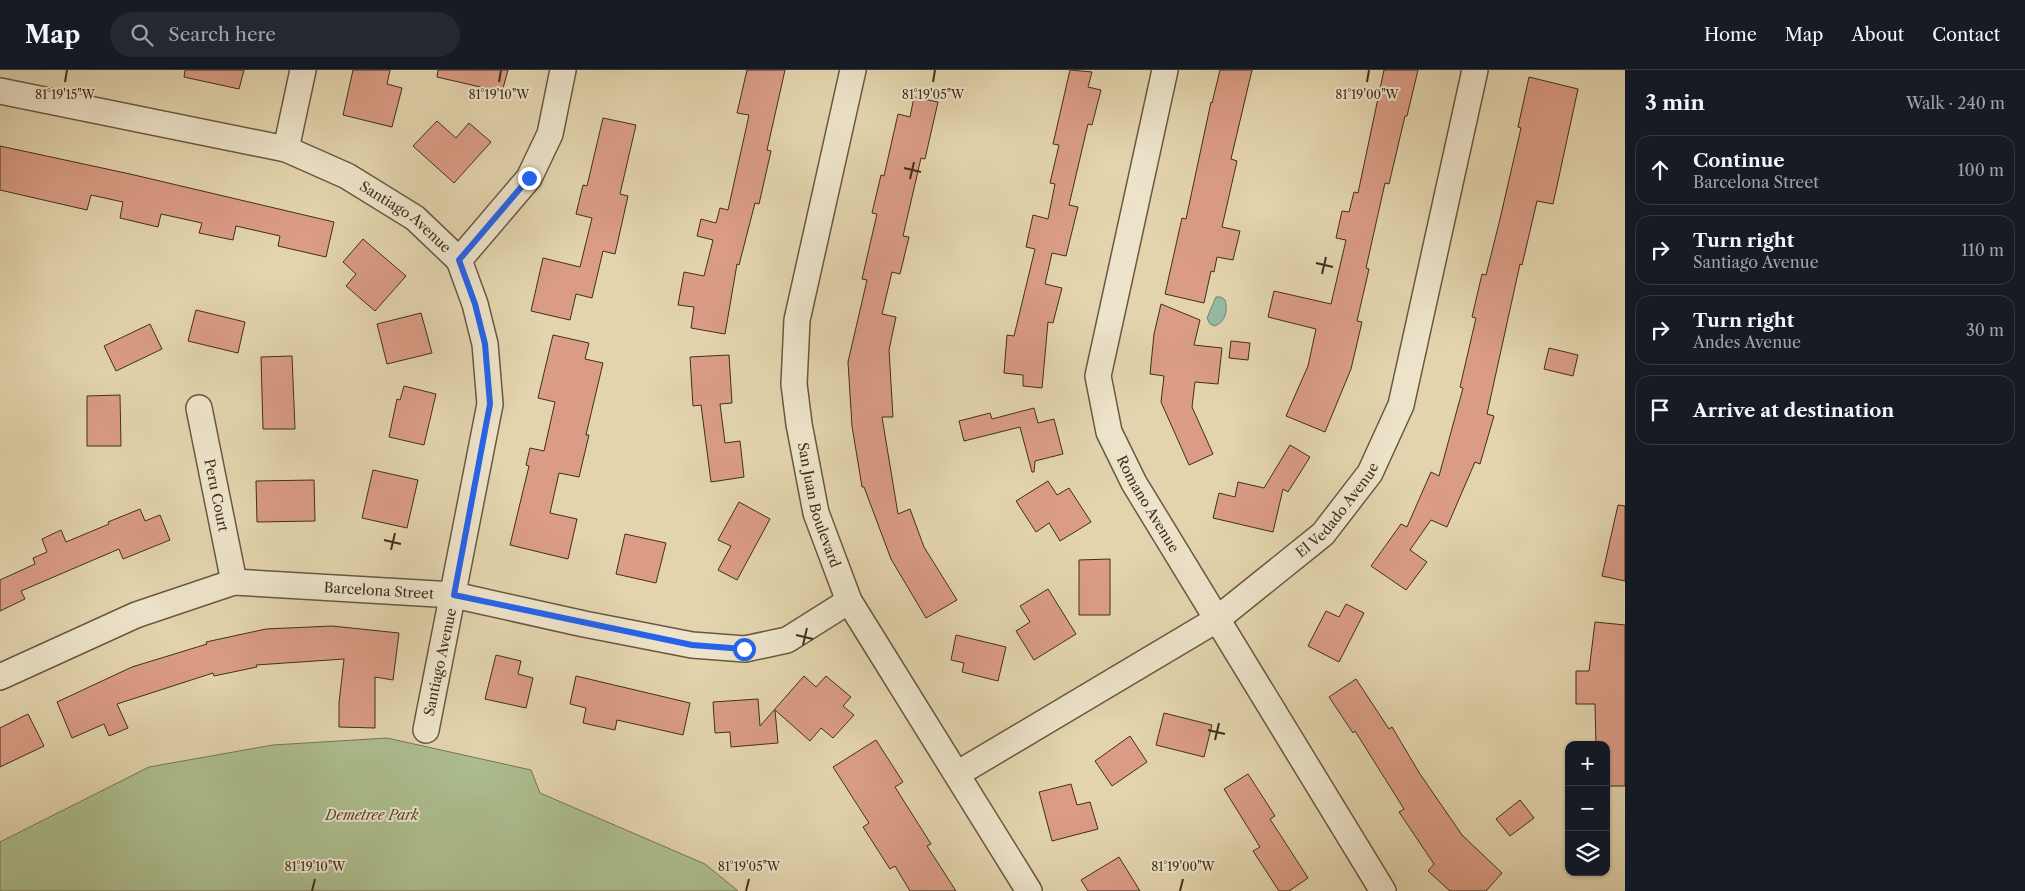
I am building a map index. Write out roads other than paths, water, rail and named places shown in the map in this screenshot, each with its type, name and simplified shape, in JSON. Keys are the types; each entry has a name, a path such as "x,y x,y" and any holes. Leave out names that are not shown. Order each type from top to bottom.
{"street":[{"path":"286,150 303,70"},
{"path":"459,260 529,178 550,134 563,70"},
{"name":"San Juan Boulevard","path":"853,70 797,320 794,384 799,424 816,514 849,601 1029,891"},
{"name":"Romano Avenue","path":"1165,70 1098,376 1109,432 1134,483 1383,891"},
{"name":"El Vedado Avenue","path":"957,774 1216,620 1323,534 1370,473 1401,406 1475,70"},
{"name":"Santiago Avenue","path":"0,91 286,150 347,176 415,218 459,260 475,304 485,344 490,404 426,730"},
{"name":"Peru Court","path":"199,408 234,582"},
{"name":"Barcelona Street","path":"0,677 136,615 234,582 454,595 692,645 744,649 787,640 849,601"}],"park label":[{"name":"Demetree Park","path":"372,815"}]}
